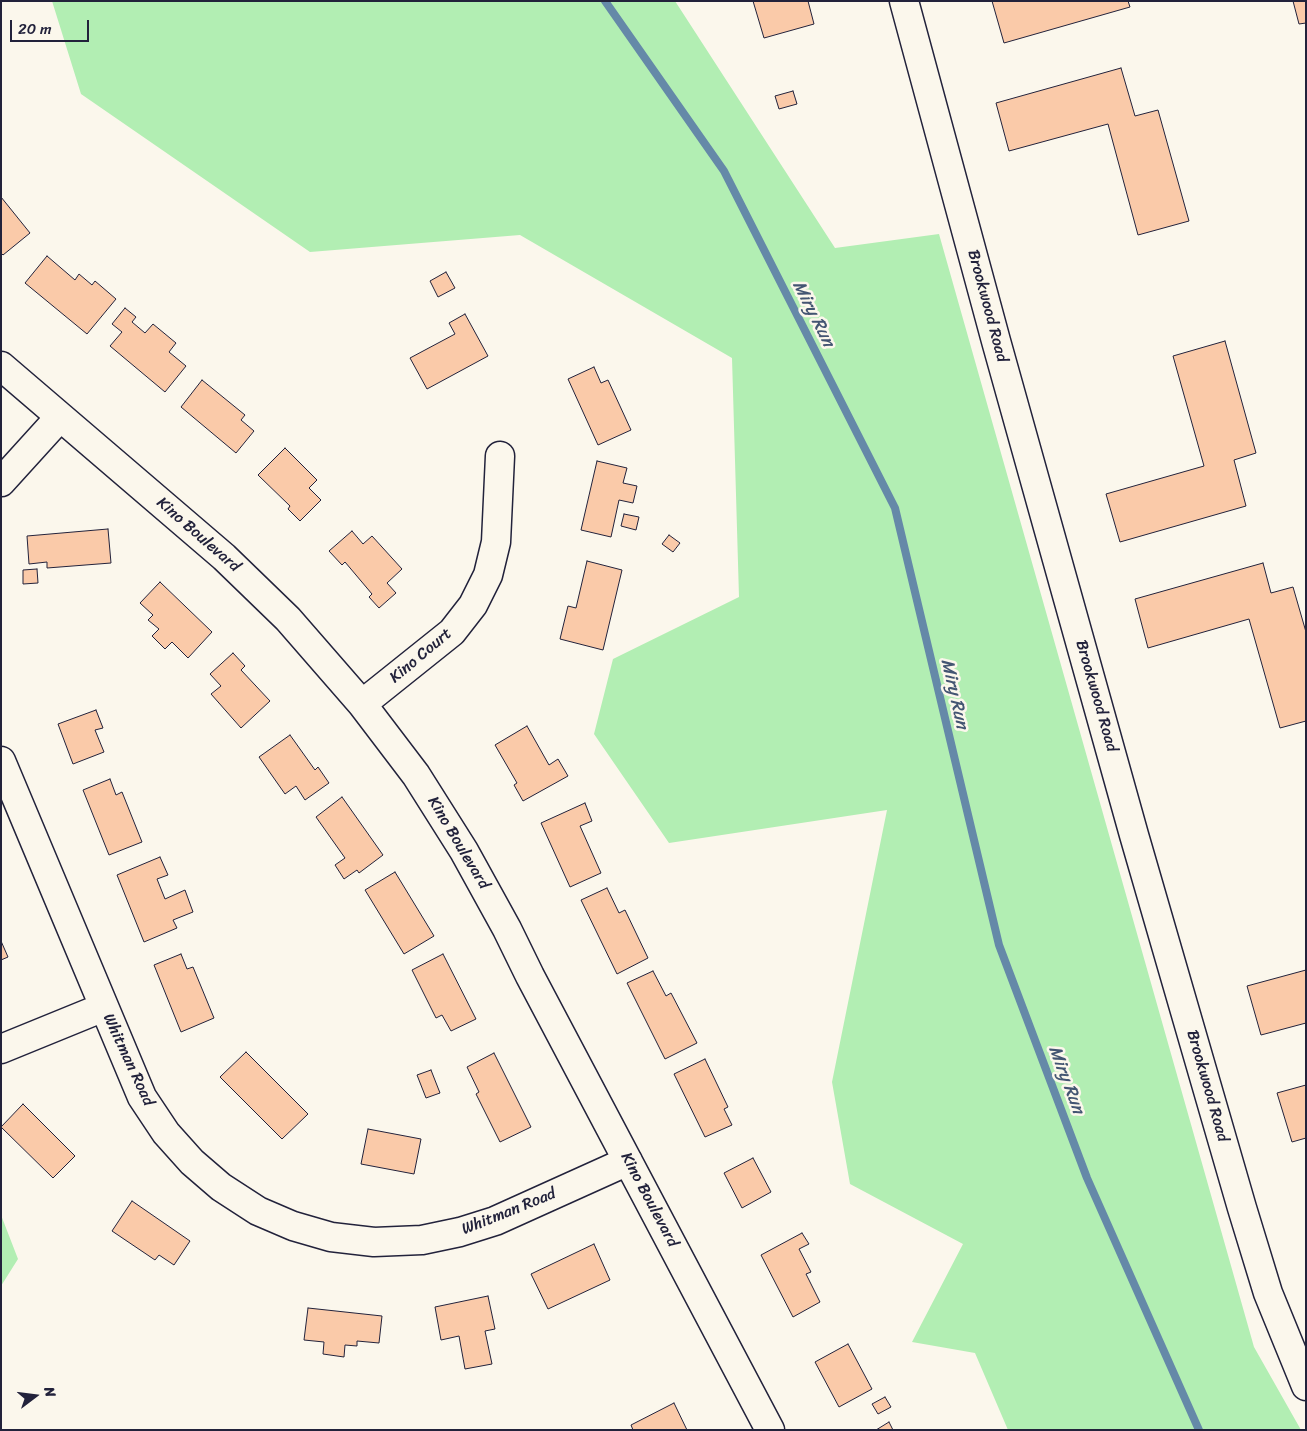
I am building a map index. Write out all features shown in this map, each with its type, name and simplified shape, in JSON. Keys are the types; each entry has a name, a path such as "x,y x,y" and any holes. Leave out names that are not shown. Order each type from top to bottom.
{"street":[{"name":"Brookwood Road","path":"904,1 996,342 1134,835 1242,1208 1268,1293 1306,1386"},
{"name":"Kino Boulevard","path":"1,366 224,557 288,619 362,704 416,775 464,851 507,929 770,1430"},
{"path":"1,482 60,417"},
{"name":"Kino Court","path":"362,704 452,632 473,605 488,575 496,542 500,456"},
{"name":"Whitman Road","path":"1,761 142,1097 166,1133 192,1162 221,1188 258,1211 293,1226 331,1237 374,1242 422,1240 460,1232 495,1221 628,1161"},
{"path":"1,1048 104,1007"}],"green space":[{"path":"52,1 675,1 835,248 939,234 1254,1347 1301,1430 1008,1430 975,1353 912,1342 963,1244 850,1184 832,1082 887,810 669,843 594,734 613,659 739,597 732,358 520,235 310,252 81,94"},
{"path":"1,1215 18,1259 1,1286"}],"building":[{"path":"753,1 808,1 814,24 764,38"},
{"path":"992,1 1128,1 1130,7 1004,43"},
{"path":"1293,1 1306,1 1306,23 1299,24"},
{"path":"1121,68 1135,116 1158,110 1189,221 1138,235 1108,124 1009,151 996,103"},
{"path":"793,91 797,104 779,109 775,96"},
{"path":"1,197 30,233 3,255 1,253"},
{"path":"47,256 75,280 79,274 92,285 95,281 116,299 87,334 25,283"},
{"path":"446,272 455,288 438,297 430,281"},
{"path":"125,308 136,317 132,322 145,333 153,324 176,343 169,352 186,366 165,392 110,346 122,332 112,324"},
{"path":"465,314 488,356 427,389 410,358 455,334 449,323"},
{"path":"1225,341 1256,453 1234,460 1246,506 1120,542 1106,494 1204,466 1173,356"},
{"path":"594,367 601,383 608,380 631,430 598,445 568,379"},
{"path":"202,380 245,415 241,420 254,431 236,453 181,407"},
{"path":"285,448 317,480 309,488 321,500 300,521 288,509 290,506 258,475"},
{"path":"597,461 627,468 623,483 637,486 633,503 619,500 611,537 581,530"},
{"path":"624,514 639,517 636,530 621,526"},
{"path":"108,529 111,563 47,568 47,562 29,564 27,536"},
{"path":"352,531 363,544 372,536 402,569 387,583 396,593 379,608 369,597 372,594 345,562 342,565 329,551"},
{"path":"669,535 680,543 673,552 662,544"},
{"path":"587,561 622,570 603,650 560,639 568,606 576,608"},
{"path":"1263,563 1271,593 1293,587 1306,632 1306,721 1280,728 1249,619 1148,648 1135,599"},
{"path":"37,569 38,583 23,584 23,570"},
{"path":"160,582 212,632 188,658 172,642 165,649 152,636 159,629 148,620 153,615 140,603"},
{"path":"233,653 245,666 241,670 270,701 241,728 211,694 221,686 210,674"},
{"path":"96,710 103,728 95,730 104,752 73,764 58,724"},
{"path":"527,726 549,765 558,759 568,776 523,801 514,785 517,783 495,745"},
{"path":"290,735 315,770 318,767 329,783 305,800 296,786 285,794 259,757"},
{"path":"110,779 116,795 122,792 142,842 109,855 83,790"},
{"path":"342,797 383,855 359,873 357,870 344,879 335,865 345,858 316,817"},
{"path":"585,803 592,821 580,826 601,873 570,887 541,823"},
{"path":"160,857 168,875 157,879 165,899 185,890 193,912 173,920 177,928 144,942 117,875"},
{"path":"395,872 434,936 404,954 365,890"},
{"path":"607,888 619,913 625,910 648,958 617,974 581,900"},
{"path":"1,941 8,957 1,960"},
{"path":"181,954 187,969 193,967 214,1018 181,1032 154,965"},
{"path":"443,954 476,1019 451,1031 442,1015 436,1018 412,970"},
{"path":"1306,970 1306,1023 1261,1035 1247,986"},
{"path":"653,971 666,996 671,993 697,1043 665,1059 627,983"},
{"path":"246,1052 308,1114 282,1139 220,1077"},
{"path":"494,1053 531,1127 500,1142 476,1094 479,1092 467,1067"},
{"path":"705,1059 728,1107 724,1109 732,1125 705,1137 674,1074"},
{"path":"431,1070 440,1093 426,1098 417,1075"},
{"path":"1306,1085 1306,1138 1292,1142 1277,1093"},
{"path":"23,1104 75,1156 53,1178 1,1127"},
{"path":"368,1129 421,1139 414,1174 361,1164"},
{"path":"753,1158 771,1192 742,1208 724,1173"},
{"path":"132,1201 190,1241 174,1265 159,1255 155,1260 112,1231"},
{"path":"802,1233 809,1244 799,1249 811,1272 806,1274 820,1302 793,1317 761,1255"},
{"path":"594,1244 610,1280 548,1309 531,1274"},
{"path":"488,1296 495,1329 485,1331 492,1364 465,1369 459,1336 441,1340 435,1307"},
{"path":"308,1308 382,1316 379,1343 357,1341 357,1346 345,1345 344,1357 323,1354 324,1342 304,1340"},
{"path":"848,1344 872,1389 839,1407 815,1362"},
{"path":"885,1397 891,1407 878,1414 872,1404"},
{"path":"674,1403 687,1430 633,1430 631,1425"},
{"path":"889,1422 893,1430 876,1430"}],"waterway":[{"name":"Miry Run","path":"605,1 724,171 895,508 999,945 1087,1178 1199,1430"}]}
